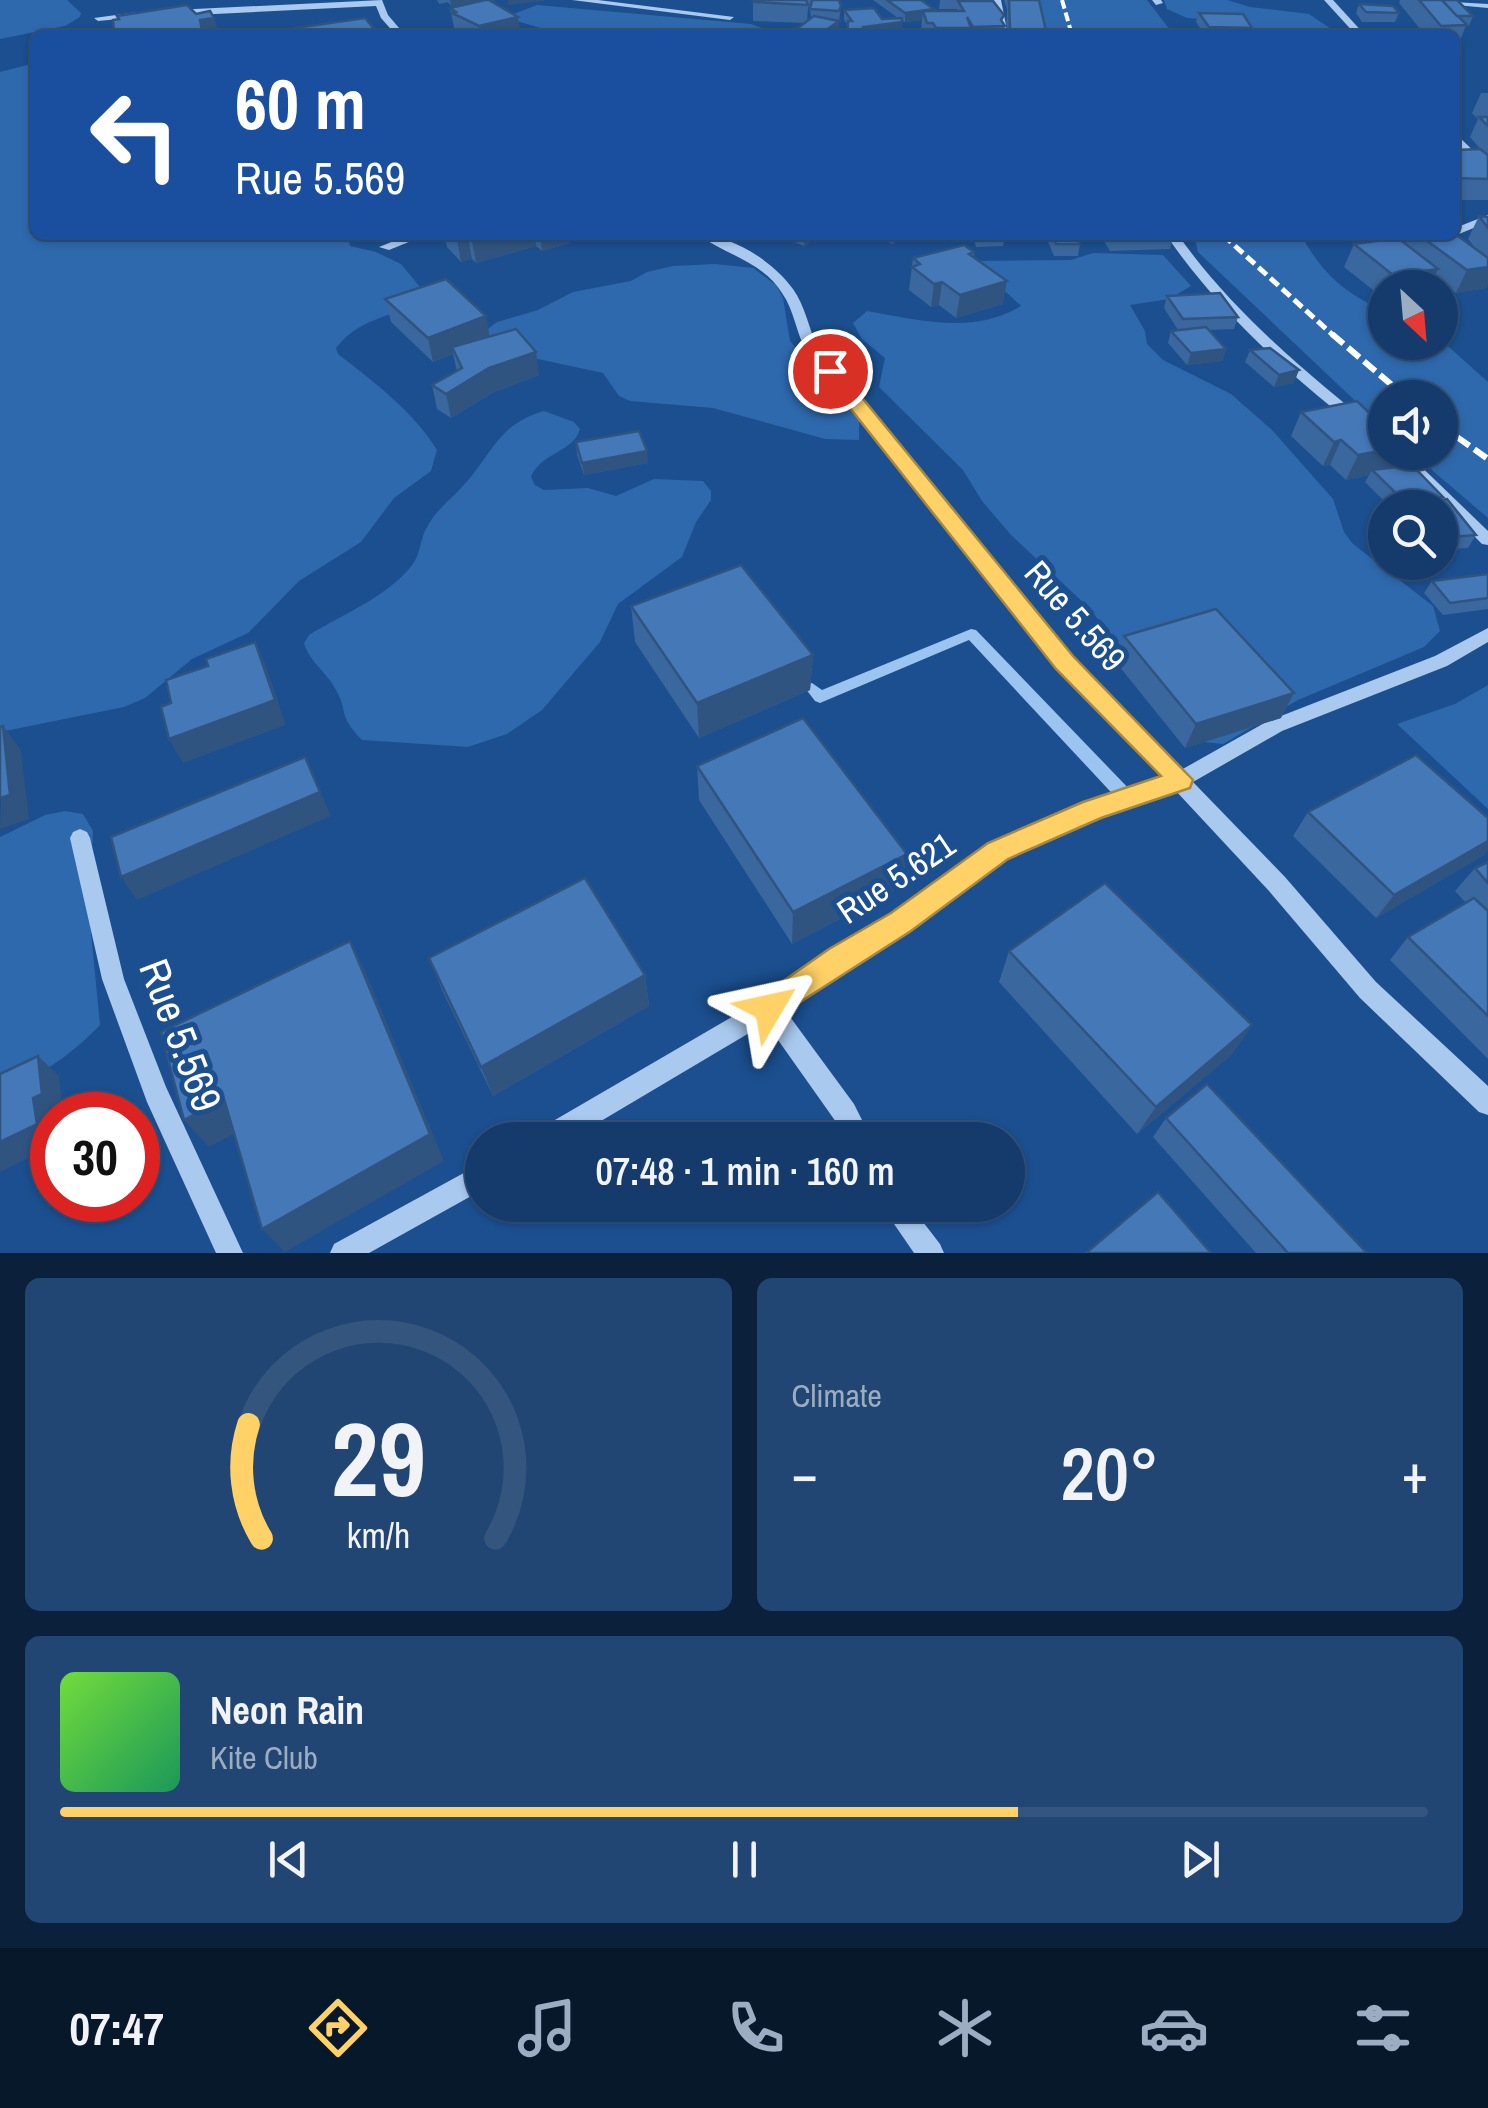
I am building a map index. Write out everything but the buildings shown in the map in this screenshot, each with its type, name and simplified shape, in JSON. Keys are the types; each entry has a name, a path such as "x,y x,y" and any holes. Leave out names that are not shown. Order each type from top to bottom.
{"street":[{"path":"576,0 730,18"},
{"path":"996,0 1003,30"},
{"path":"1328,0 1357,30"},
{"path":"1423,0 1488,6"},
{"path":"160,14 378,2 397,30"},
{"path":"98,18 143,15"},
{"path":"1460,141 1488,171"},
{"path":"1460,236 1488,218"},
{"path":"385,247 405,240"},
{"name":"Rue 5.569","path":"715,240 778,278 794,301 811,348 1065,662 1180,780 1368,990 1488,1104"},
{"path":"1175,240 1197,274 1252,334 1368,429"},
{"path":"1416,470 1488,540"},
{"name":"Rue 5.621","path":"769,1008 839,958 901,922 998,851 1092,810 1180,780 1275,726 1442,661 1488,634"},
{"name":"Rue 5.569","path":"80,838 119,995 156,1093 230,1253"},
{"path":"576,1122 769,1008 849,1122"},
{"path":"343,1253 465,1185"},
{"path":"907,1222 931,1253"}],"shaded area":[{"path":"0,0 67,0 81,13 65,26 0,39"},
{"path":"1036,0 1147,0 1170,30 1044,30"},
{"path":"1164,0 1227,0 1250,7 1309,14 1333,30 1252,30 1247,22 1187,18 1167,9"},
{"path":"537,5 751,24 767,30 540,30 514,20 511,15"},
{"path":"30,64 30,240 349,240 350,246 401,264 425,293 402,309 357,329 336,348 338,354 405,410 437,450 431,471 394,498 361,542 299,581 248,633 192,659 145,698 124,707 0,732 0,72"},
{"path":"1195,240 1304,240 1336,281 1368,302 1368,360 1458,360 1458,355 1488,382 1488,518 1432,470 1458,470 1458,380 1368,380 1368,413 1198,252"},
{"path":"1093,253 1163,255 1191,286 1169,299 1130,305 1145,331 1147,344 1163,360 1231,394 1272,430 1333,499 1344,532 1368,556 1368,580 1399,580 1433,606 1440,631 1424,647 1298,700 1223,744 1186,740 1177,732 1119,644 1086,605 1011,535 982,501 963,470 879,387 885,358 862,339 853,323 867,311 946,323 1003,315 1021,306 973,261 1071,260"},
{"path":"715,264 753,268 776,285 783,298 790,341 859,421 859,440 825,439 713,408 630,401 619,396 603,373 538,359 502,358 481,334 497,322 538,310 573,292 631,281 647,272 673,266"},
{"path":"544,411 574,422 580,429 571,443 535,469 531,477 544,490 588,488 616,496 654,479 703,481 711,491 711,500 696,522 682,557 618,604 600,642 542,710 507,734 468,747 362,740 304,643 309,635 378,595 402,576 415,561 433,517 472,476 497,442 516,424"},
{"path":"1488,685 1488,809 1397,724 1455,704"},
{"path":"65,811 83,814 93,831 89,912 100,1025 53,1064 0,1094 0,837 45,815"}],"waterway":[{"path":"812,688 820,697 971,634 1128,799"}],"railway":[{"path":"1062,0 1071,30"},
{"path":"1228,240 1335,337"},
{"path":"1332,334 1386,380"},
{"path":"1458,438 1488,459"}],"route":[{"path":"769,1008 839,958 901,922 998,851 1092,810 1180,780 1065,662 830,371"}]}
